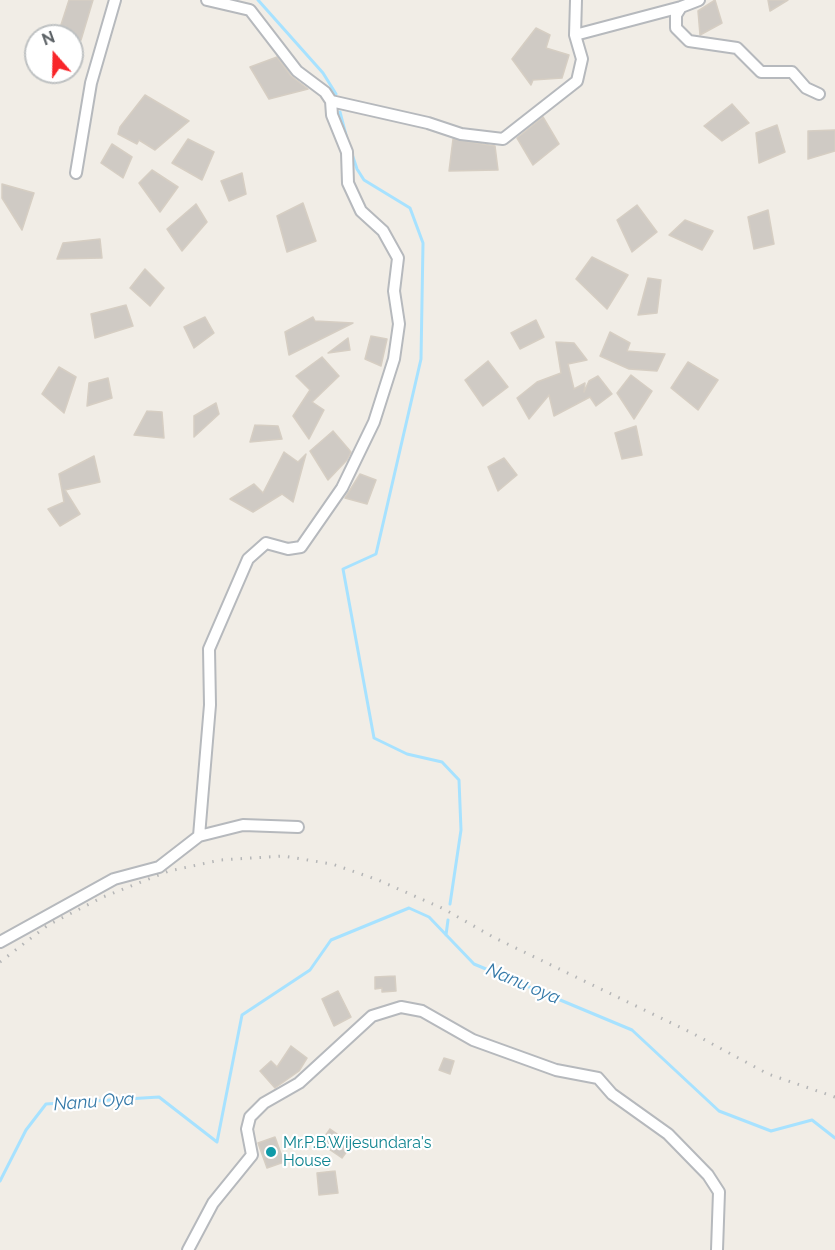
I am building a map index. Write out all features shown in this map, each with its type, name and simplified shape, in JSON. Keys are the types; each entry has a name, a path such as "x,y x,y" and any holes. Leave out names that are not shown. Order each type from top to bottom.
{"street":[{"path":"76,173 91,83 115,0"},
{"path":"199,836 210,705 209,649 248,559 266,543 288,549 301,547 342,488 374,422 394,359 399,324 393,291 398,258 382,231 361,211 348,183 347,152 332,115 331,101 325,92 297,71 250,10 207,0"},
{"path":"331,101 428,123 461,134 502,139 577,81 582,59 575,35 576,0"},
{"path":"575,35 699,0"},
{"path":"681,6 676,15 676,28 689,41 737,48 761,72 792,72 806,88 819,94"},
{"path":"0,942 114,879 159,867 199,836 243,825 298,827"},
{"path":"189,1250 213,1203 252,1155 250,1117 264,1103 300,1083 372,1016 401,1007 422,1011 483,1043 556,1070 598,1078 612,1094 668,1134 708,1175 719,1192 717,1250"}],"building":[{"path":"69,0 93,0 84,30 84,24 61,24"},
{"path":"715,0 722,23 700,35 698,11"},
{"path":"768,0 788,0 770,11"},
{"path":"536,28 550,35 546,48 569,55 562,78 533,80 531,85 512,59"},
{"path":"277,57 291,76 308,89 269,99 250,67"},
{"path":"145,95 189,121 155,150 139,140 137,144 118,134 120,127"},
{"path":"732,104 749,123 722,141 704,126"},
{"path":"543,117 559,144 533,165 517,138"},
{"path":"777,125 785,152 759,163 756,133"},
{"path":"835,130 835,151 808,159 808,131"},
{"path":"188,139 214,152 202,180 172,163"},
{"path":"453,139 495,146 498,170 449,171"},
{"path":"112,144 132,157 123,178 101,163"},
{"path":"152,170 178,187 160,212 139,183"},
{"path":"242,173 246,194 229,201 221,181"},
{"path":"2,184 34,193 22,230 2,198"},
{"path":"303,203 316,241 287,252 277,216"},
{"path":"196,204 207,222 182,251 167,229"},
{"path":"637,205 657,232 632,252 617,220"},
{"path":"768,210 774,244 754,249 748,217"},
{"path":"685,220 713,231 702,250 669,235"},
{"path":"100,239 102,258 57,259 63,243"},
{"path":"592,257 628,275 607,309 576,279"},
{"path":"145,269 164,288 150,306 130,288"},
{"path":"648,278 661,280 657,313 638,315"},
{"path":"126,305 133,326 95,338 91,314"},
{"path":"205,317 214,333 194,348 184,327"},
{"path":"313,317 315,321 353,323 289,355 285,332"},
{"path":"536,320 544,337 520,349 511,333"},
{"path":"610,332 630,343 627,351 665,354 657,371 629,369 600,356"},
{"path":"371,336 387,339 381,366 365,359"},
{"path":"348,338 350,350 328,353"},
{"path":"556,342 574,343 587,360 568,364 574,389 585,383 584,392 589,381 598,376 612,394 596,406 590,397 554,416 549,395 529,419 517,398 537,382 561,373"},
{"path":"322,357 339,376 312,402 324,410 309,439 293,416 310,390 296,376"},
{"path":"488,361 508,387 483,406 465,380"},
{"path":"688,362 718,380 698,410 671,388"},
{"path":"59,367 76,377 64,413 42,394"},
{"path":"631,375 652,391 634,419 617,393"},
{"path":"108,378 112,398 87,406 89,383"},
{"path":"216,403 219,414 194,437 194,416"},
{"path":"147,411 162,412 164,438 134,435"},
{"path":"255,425 278,426 282,439 250,442"},
{"path":"636,426 642,455 622,459 615,433"},
{"path":"333,431 351,452 347,460 328,480 310,451"},
{"path":"284,452 298,462 306,454 293,502 282,494 253,512 230,499 254,484 263,493"},
{"path":"94,456 100,482 65,490 80,514 60,526 48,509 64,502 59,474"},
{"path":"504,458 517,475 498,491 488,467"},
{"path":"360,474 376,480 367,504 345,498"},
{"path":"395,976 396,991 382,992 382,988 375,989 375,977"},
{"path":"338,991 351,1017 334,1026 322,999"},
{"path":"291,1046 307,1058 299,1071 275,1088 260,1071 271,1061 277,1067"},
{"path":"444,1058 454,1061 450,1074 439,1070"},
{"path":"330,1129 352,1144 342,1158 320,1143"},
{"name":"Mr.P.B.Wijesundara's House","path":"275,1137 284,1162 267,1168 258,1143"},
{"path":"335,1171 338,1193 319,1195 317,1173"}],"waterway":[{"path":"258,0 323,73 336,94"},
{"path":"340,112 347,139"},
{"path":"352,154 364,180 410,208 423,243 421,359 376,554 343,569 374,738 407,754 442,762 459,780 461,830 450,904"},
{"name":"Nanu oya","path":"0,1181 26,1130 46,1104 159,1097 217,1142 242,1015 310,970 331,940 409,908 429,917 474,964 632,1030 719,1111 771,1131 812,1120 835,1138"},
{"path":"446,935 448,920"}],"railway":[{"path":"0,962 48,925 103,897 169,871 220,860 283,856 332,864 378,880 444,909 493,937 692,1033 768,1074 835,1097"}],"place":[{"name":"Mr.P.B.Wijesundara's House","path":"271,1152"}],"water label":[{"name":"Nanu Oya","path":"94,1102"}]}
